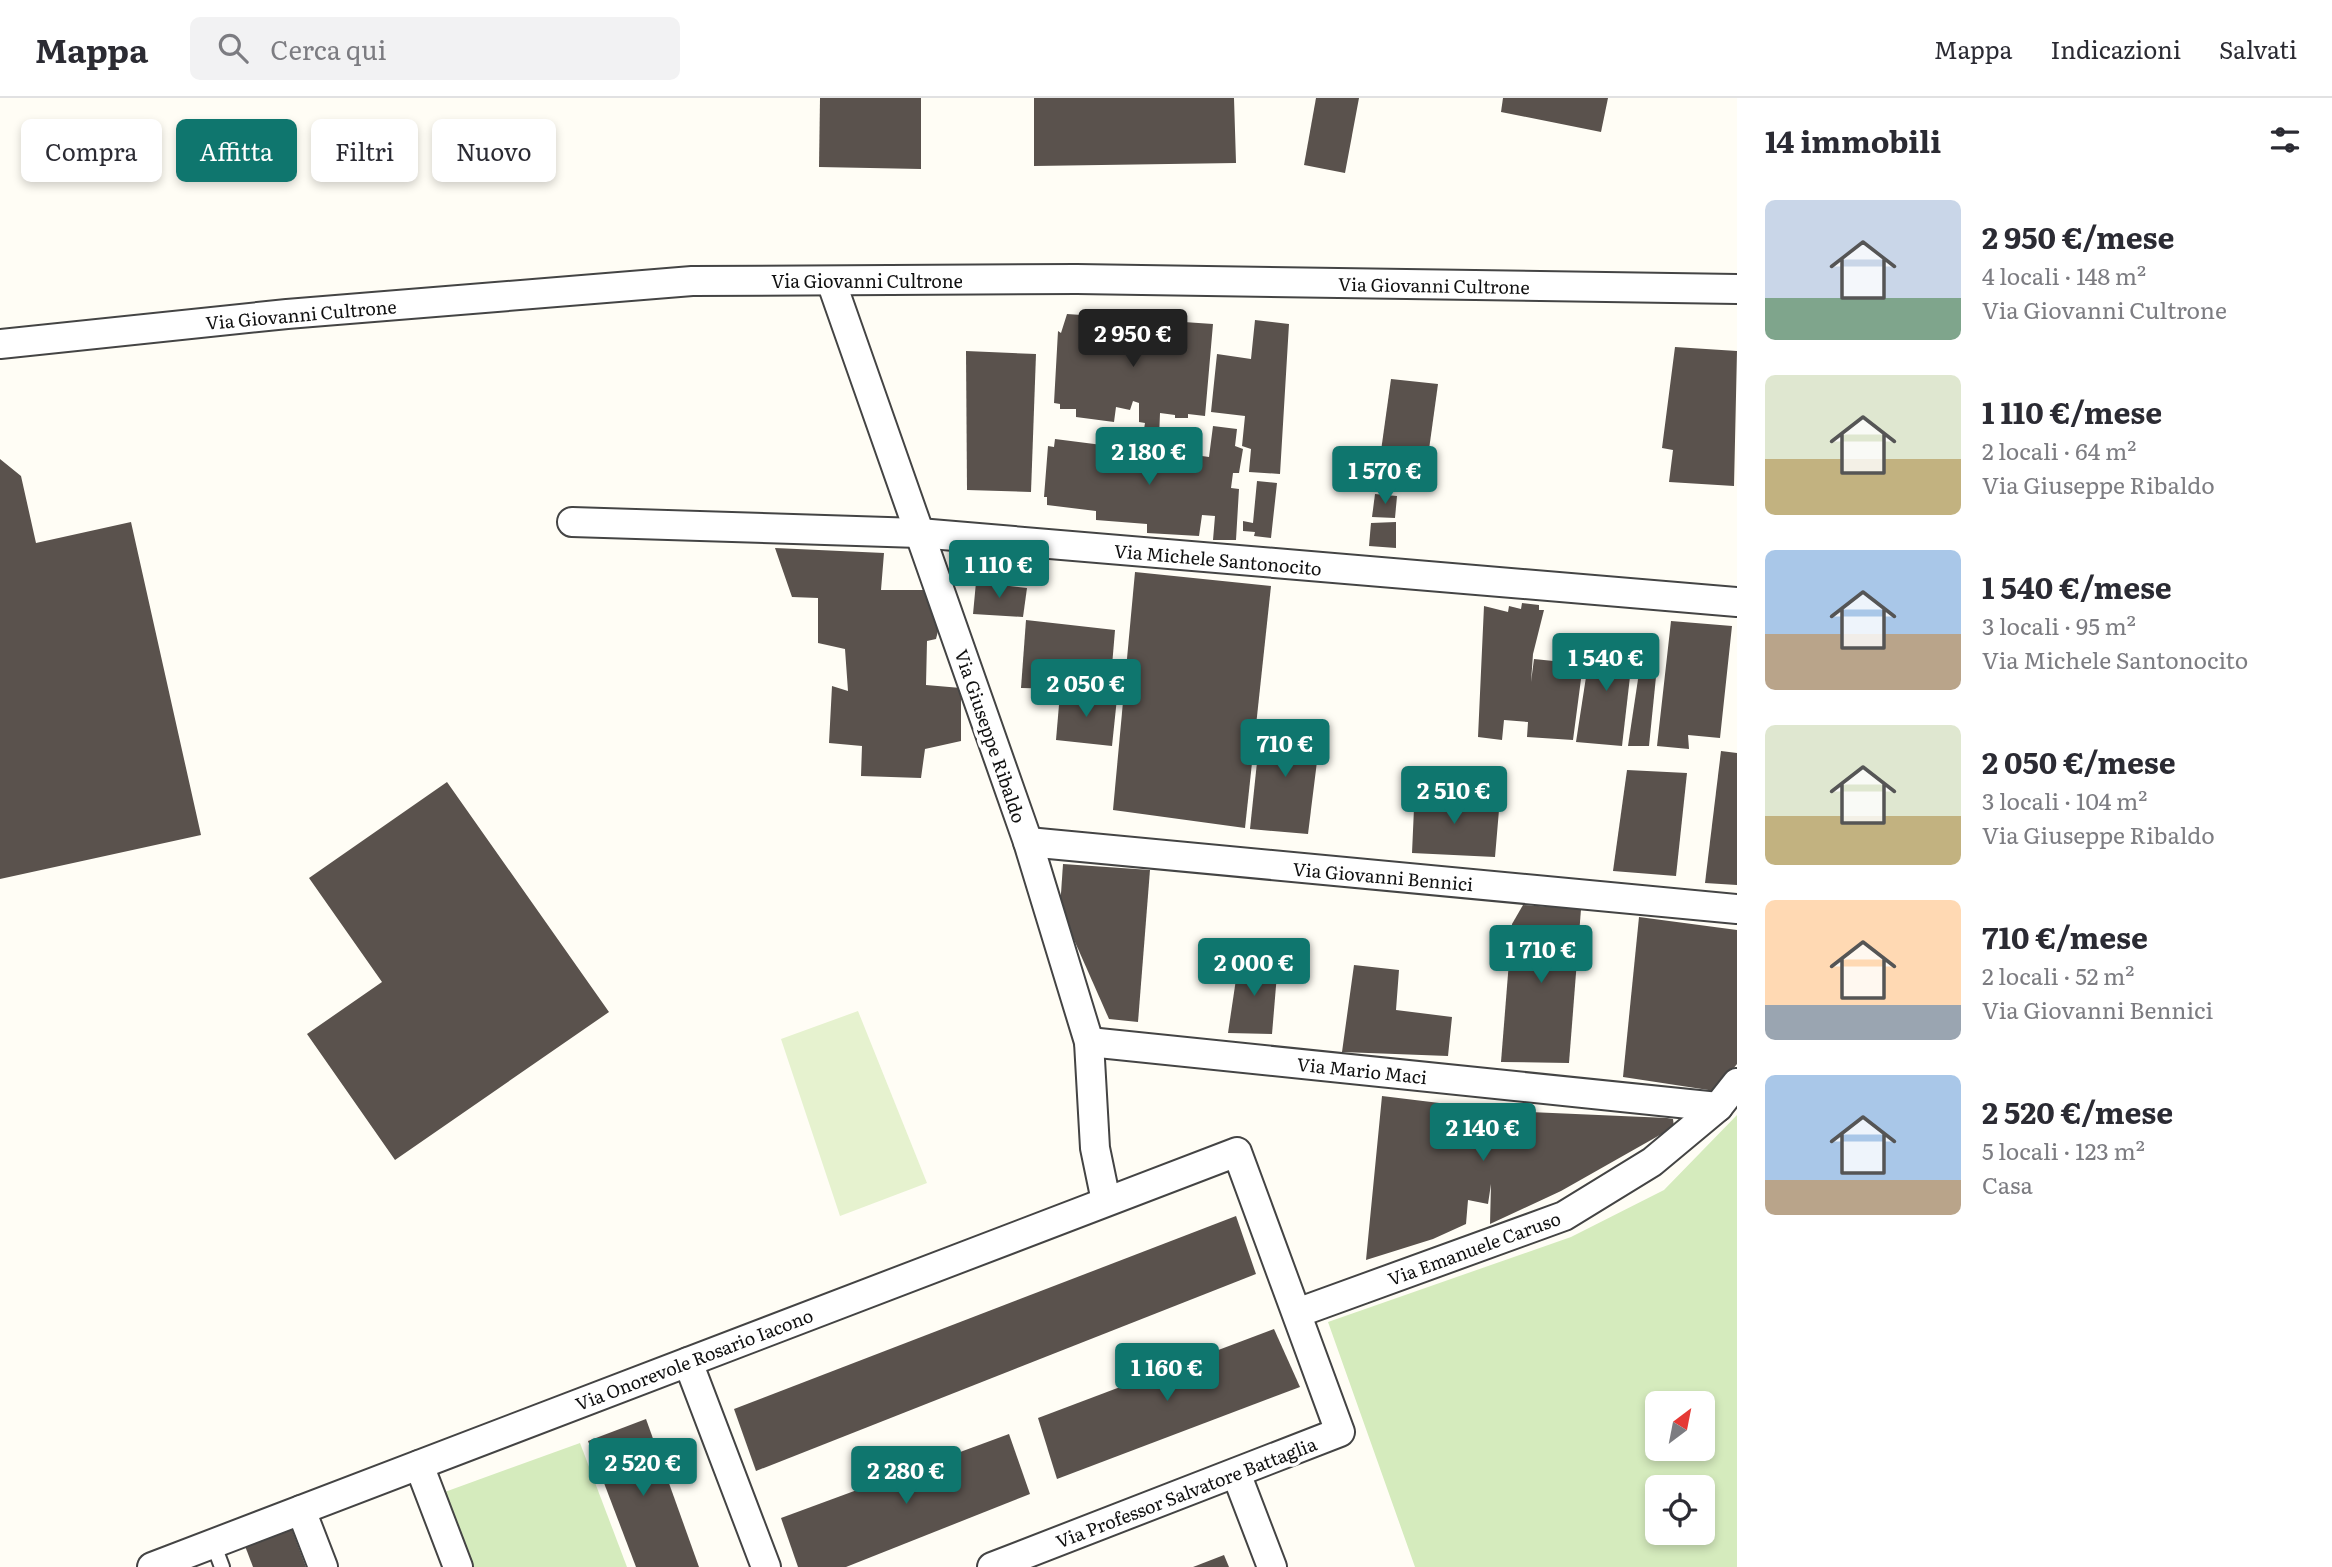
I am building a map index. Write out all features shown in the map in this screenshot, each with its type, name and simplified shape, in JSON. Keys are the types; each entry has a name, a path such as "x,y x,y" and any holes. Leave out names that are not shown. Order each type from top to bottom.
{"street":[{"name":"Via Giovanni Cultrone","path":"0,344 287,314 692,281 1077,279 1737,289"},
{"name":"Via Giuseppe Ribaldo","path":"831,281 1028,842 1089,1042 1095,1148 1106,1202"},
{"name":"Via Michele Santonocito","path":"572,522 919,533 1737,602"},
{"name":"Via Giovanni Bennici","path":"1028,842 1737,909"},
{"name":"Via Mario Maci","path":"1089,1042 1717,1107"},
{"name":"Via Emanuele Caruso","path":"1297,1313 1564,1216 1652,1162 1717,1107 1737,1083"},
{"name":"Via Onorevole Rosario Iacono","path":"152,1567 218,1555 301,1510 1237,1152 1297,1313"},
{"name":"Via Professor Salvatore Battaglia","path":"992,1567 1340,1432 1297,1313"},
{"path":"688,1362 766,1567"},
{"path":"419,1465 458,1567"},
{"path":"1236,1473 1272,1567"},
{"path":"301,1510 323,1567"}],"green space":[{"path":"858,1011 927,1183 840,1216 781,1039"},
{"path":"1737,1115 1737,1567 1415,1567 1328,1322 1571,1237 1664,1190"},
{"path":"580,1443 627,1567 470,1567 442,1493"}],"building":[{"path":"820,98 921,98 921,169 819,167"},
{"path":"1034,98 1234,98 1236,163 1034,166"},
{"path":"1316,98 1359,98 1345,173 1304,165"},
{"path":"1503,98 1608,98 1601,132 1501,112"},
{"path":"1067,314 1213,324 1205,416 1188,414 1188,418 1175,418 1175,415 1160,413 1159,439 1147,438 1147,446 1136,445 1137,428 1144,429 1145,423 1139,422 1139,403 1133,401 1130,410 1116,407 1114,422 1076,417 1076,409 1060,409 1060,404 1054,403 1058,331 1061,333"},
{"path":"1255,320 1289,324 1280,474 1249,472 1251,449 1242,446 1245,416 1211,412 1217,354 1251,359"},
{"path":"1675,347 1737,351 1734,486 1669,482 1673,450 1662,448"},
{"path":"966,351 1036,354 1031,492 967,490"},
{"path":"1391,379 1438,384 1427,464 1380,458"},
{"path":"1213,426 1237,429 1235,446 1243,449 1239,473 1233,473 1231,488 1239,489 1236,540 1213,540 1215,516 1202,515 1199,536 1147,533 1147,524 1096,520 1096,511 1047,505 1047,497 1044,497 1048,446 1054,447 1055,439 1110,446 1108,462 1151,466 1153,458 1200,464 1202,456 1209,457"},
{"path":"0,459 21,476 36,543 131,522 201,835 0,879"},
{"path":"1257,481 1277,483 1271,538 1254,536 1255,532 1243,531 1243,521 1253,523"},
{"path":"1375,494 1397,496 1395,518 1372,517"},
{"path":"1396,522 1396,548 1369,546 1371,523"},
{"path":"775,548 884,553 881,590 928,590 939,627 936,639 927,641 926,685 961,688 961,741 925,749 921,778 861,776 862,746 829,743 832,686 848,691 845,649 818,643 818,598 792,597"},
{"path":"1135,572 1271,586 1245,828 1113,810"},
{"path":"976,582 1027,588 1023,617 973,614"},
{"path":"1522,603 1539,605 1539,610 1544,610 1533,654 1531,682 1534,659 1583,664 1573,740 1527,737 1528,722 1504,720 1502,740 1478,737 1484,606 1508,612 1509,606 1521,609"},
{"path":"1026,620 1115,630 1110,690 1021,688"},
{"path":"1671,621 1732,626 1720,738 1688,735 1689,749 1657,746"},
{"path":"1592,638 1634,642 1622,746 1576,742"},
{"path":"1643,646 1659,647 1649,746 1628,746"},
{"path":"1060,693 1117,698 1112,746 1056,740"},
{"path":"1261,724 1321,729 1308,834 1250,829"},
{"path":"1721,751 1737,753 1737,885 1705,883"},
{"path":"1627,770 1687,773 1676,876 1613,871"},
{"path":"447,782 609,1012 395,1160 307,1034 382,982 309,878"},
{"path":"1444,785 1466,788 1465,806 1499,810 1495,857 1412,853 1414,808 1425,809 1426,793 1442,794"},
{"path":"1063,864 1150,870 1138,1022 1109,1019 1060,908"},
{"path":"1523,905 1581,909 1569,1063 1501,1062 1512,924"},
{"path":"1639,917 1737,930 1737,1064 1715,1091 1623,1077"},
{"path":"1239,959 1278,962 1272,1034 1228,1033"},
{"path":"1354,965 1399,970 1396,1010 1452,1017 1448,1056 1342,1052"},
{"path":"1382,1096 1505,1111 1667,1118 1673,1119 1674,1127 1561,1191 1490,1224 1491,1184 1488,1204 1468,1200 1466,1224 1433,1239 1366,1260"},
{"path":"1236,1216 1256,1274 756,1471 734,1409"},
{"path":"1274,1329 1300,1387 1057,1479 1038,1418"},
{"path":"646,1419 699,1567 636,1567 588,1441"},
{"path":"1009,1434 1030,1494 846,1567 798,1567 781,1518"},
{"path":"291,1527 306,1567 253,1567 245,1546"},
{"path":"1224,1555 1229,1567 1193,1567"}]}
